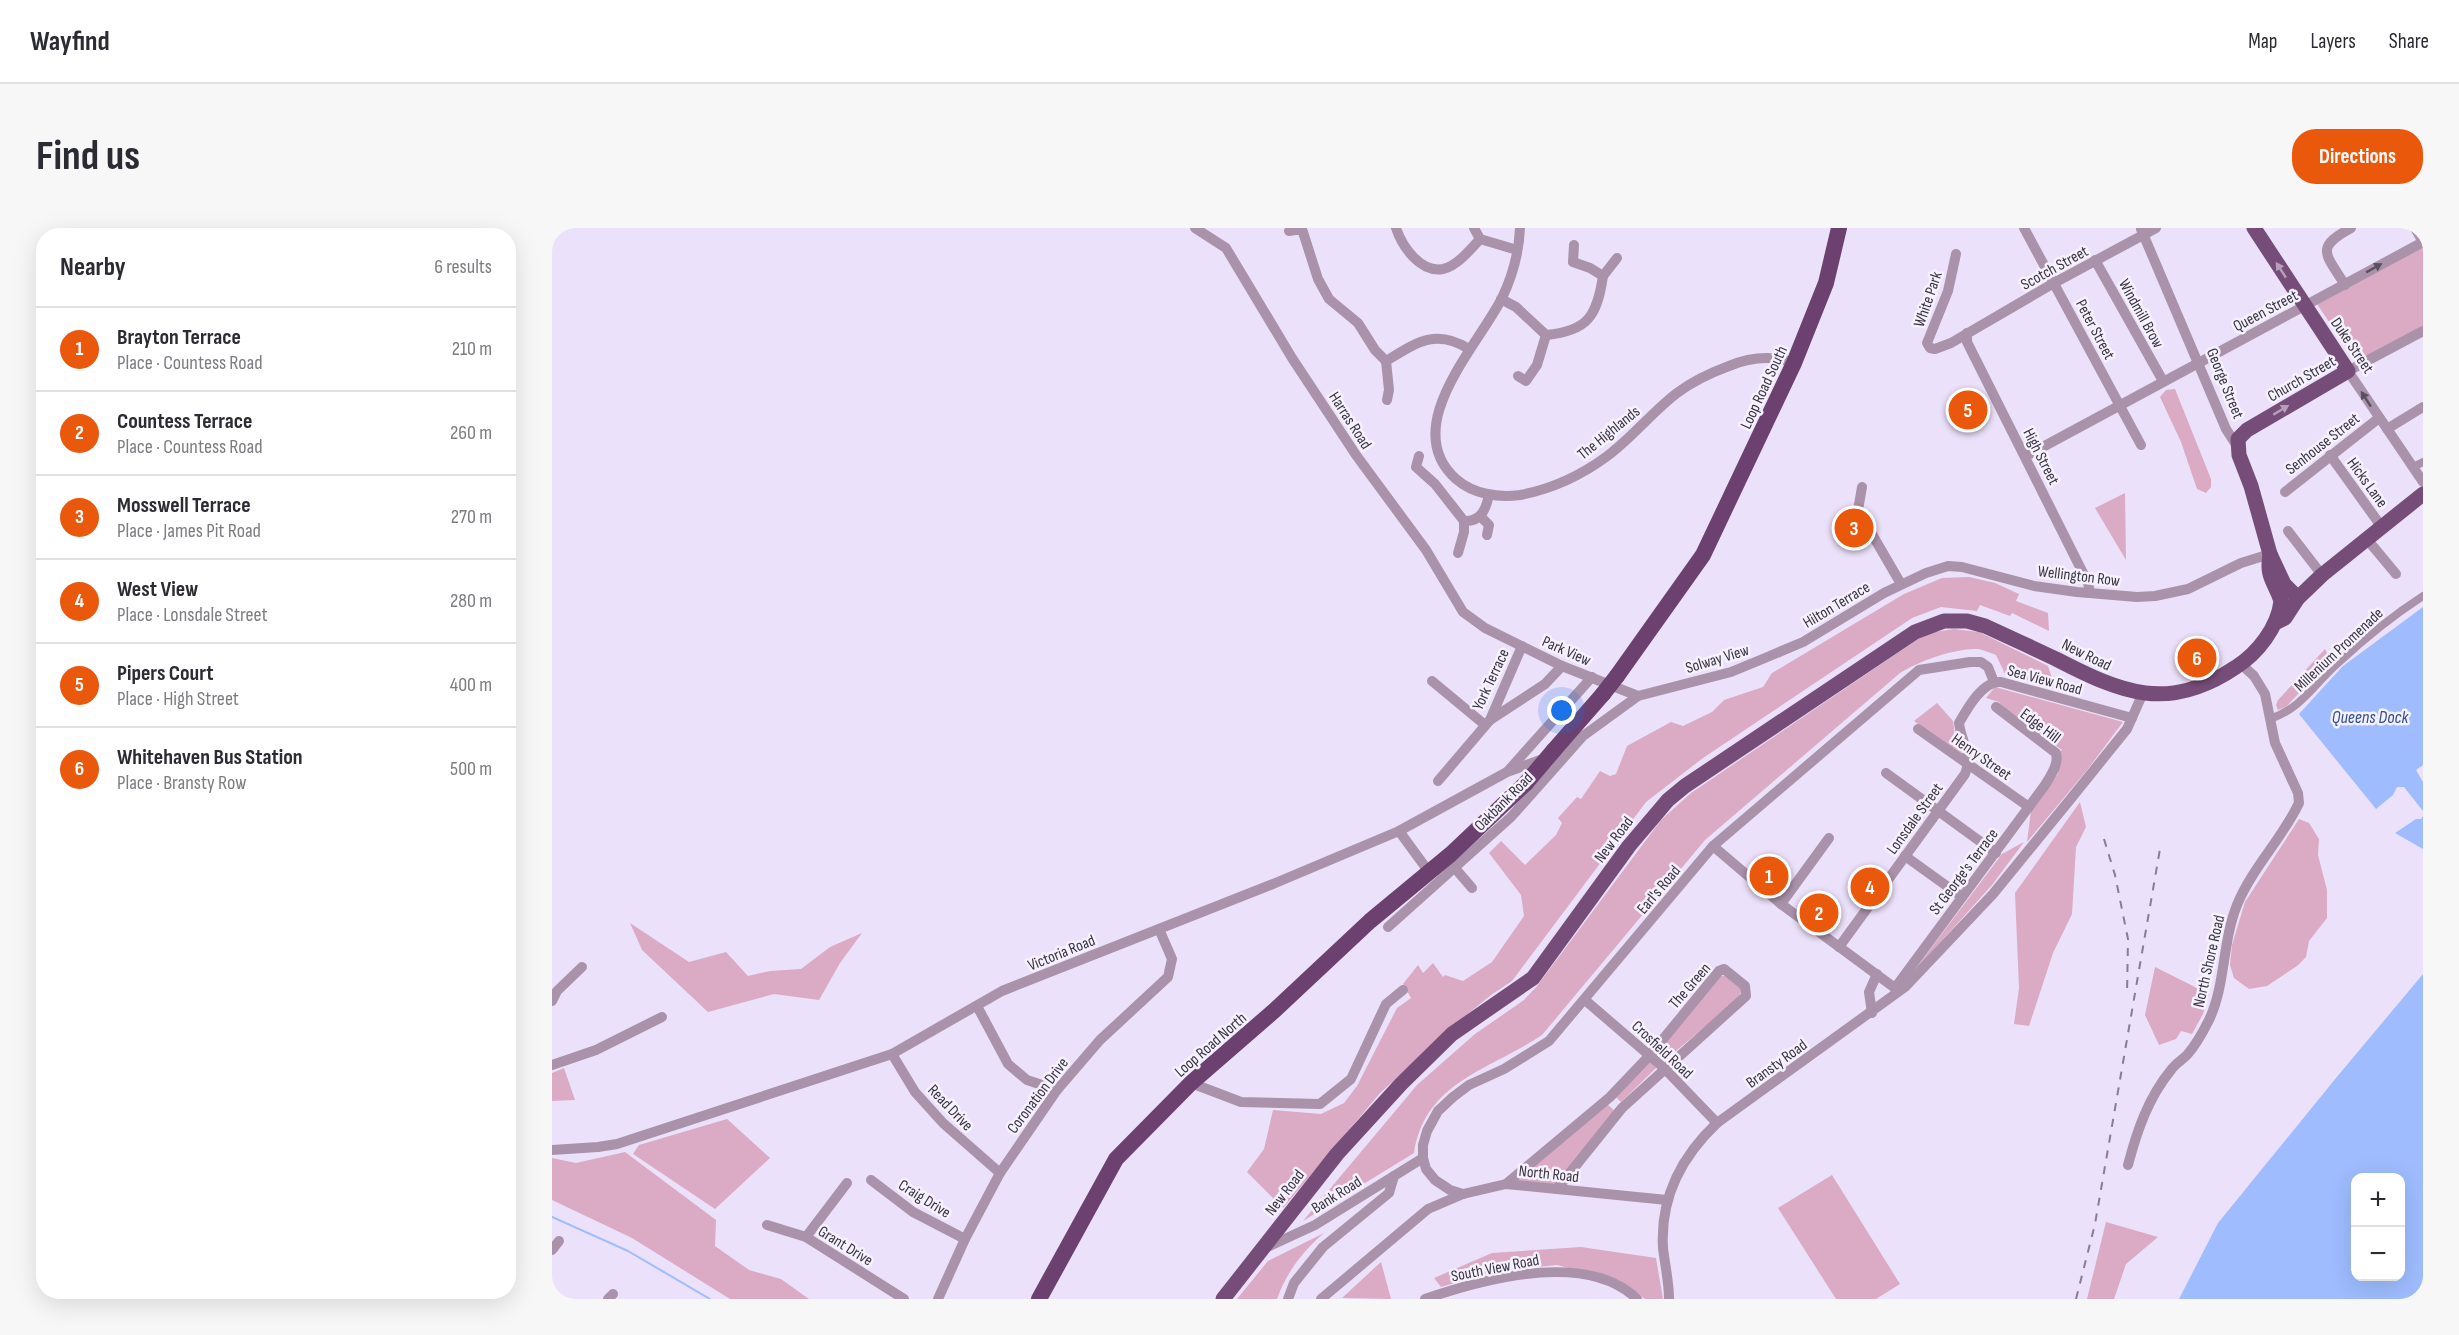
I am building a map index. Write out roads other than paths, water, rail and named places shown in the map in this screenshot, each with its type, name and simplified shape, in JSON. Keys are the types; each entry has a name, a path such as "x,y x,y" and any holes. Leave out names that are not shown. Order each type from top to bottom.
{"highway":[{"name":"Loop Road South","path":"1603,694 1703,555 1794,363 1826,283 1839,228"},
{"name":"Loop Road North","path":"1039,1299 1116,1159 1191,1083 1275,1010 1371,921 1429,872 1452,861 1526,783 1562,750 1603,694"}],"main road":[{"name":"Duke Street","path":"2254,228 2348,371"},
{"name":"Church Street","path":"2237,446 2238,439 2247,430 2348,371"},
{"name":"George Street","path":"2237,446 2270,554 2284,584 2298,598"},
{"name":"New Road","path":"1222,1299 1337,1154 1401,1084 1452,1034 1533,978 1629,846 1668,800 1685,786 1835,687 1901,639 1929,624 1944,621 1967,621 1985,626 2106,684 2143,693 2172,694 2198,688 2241,664 2253,653 2275,624 2285,618 2298,598 2322,575 2423,494"},
{"name":"George Street","path":"2270,554 2268,568 2270,580 2281,601"},
{"path":"2275,624 2281,601 2298,598"}],"street":[{"name":"Harras Road","path":"1195,228 1226,248 1305,378 1356,455 1426,550 1458,605 1474,621 1485,628"},
{"path":"1289,231 1302,228 1318,279 1329,299 1358,323 1375,350 1386,361 1389,394"},
{"path":"1396,228 1407,252 1426,266 1442,269 1453,264 1480,239"},
{"path":"1474,228 1480,239 1517,250"},
{"name":"The Highlands","path":"1520,228 1512,272 1502,298 1469,349 1444,398 1436,425 1437,447 1443,463 1462,484 1475,491 1489,495 1515,495 1557,485 1583,473 1608,456 1676,394 1701,377 1746,359 1779,357 1794,363"},
{"name":"Scotch Street","path":"1967,333 2142,231 2156,228"},
{"path":"2345,285 2328,255 2327,248 2330,241 2352,228"},
{"path":"2415,228 2423,242"},
{"name":"George Street","path":"2142,231 2226,429 2237,446"},
{"name":"Peter Street","path":"2022,232 2054,283 2141,445"},
{"name":"Queen Street","path":"2026,456 2423,242"},
{"path":"1574,245 1570,265 1590,268 1603,276"},
{"name":"White Park","path":"1956,254 1948,291 1927,344 1930,348 1935,349 1951,344 1967,333"},
{"path":"1502,298 1516,307 1546,335 1567,333 1588,321 1600,297 1603,276 1617,258"},
{"name":"Windmill Brow","path":"2095,260 2163,381"},
{"name":"High Street","path":"1967,333 1967,342 2026,456 2088,583 2090,593"},
{"path":"1524,382 1537,365 1546,335"},
{"name":"Church Street","path":"2348,371 2422,335"},
{"path":"1386,361 1414,343 1437,337 1456,341 1469,349"},
{"name":"Duke Street","path":"2348,371 2387,429 2418,464 2423,482"},
{"path":"2387,429 2423,407"},
{"name":"Senhouse Street","path":"2284,492 2379,418"},
{"name":"Hicks Lane","path":"2330,455 2381,526"},
{"path":"1415,464 1435,484 1464,521 1464,532 1458,553"},
{"path":"1862,487 1858,510 1900,584"},
{"path":"1464,521 1472,521 1480,516 1487,505 1489,495"},
{"path":"1480,516 1488,530 1500,519"},
{"path":"2288,531 2322,575"},
{"path":"2366,538 2396,574"},
{"name":"Wellington Row","path":"1884,593 1900,584 1948,566 2034,585 2137,597 2188,589 2241,562 2270,554"},
{"name":"Hilton Terrace","path":"1803,642 1884,593"},
{"name":"Millenium Promenade","path":"2270,719 2294,709 2338,662 2389,618 2423,596"},
{"name":"Park View","path":"1485,628 1562,666 1638,696"},
{"name":"Solway View","path":"1638,696 1731,672 1803,642"},
{"name":"York Terrace","path":"1487,723 1522,646"},
{"name":"Earl's Road","path":"1423,1158 1423,1145 1427,1131 1438,1112 1453,1096 1469,1085 1504,1069 1549,1041 1713,846 1918,670 1981,662 1988,667 1994,682"},
{"name":"North Shore Road","path":"2128,1166 2137,1130 2149,1104 2172,1068 2187,1055 2210,1017 2221,979 2231,921 2238,903 2299,803 2298,793 2275,743 2268,702 2260,683 2241,664"},
{"path":"1438,781 1487,723 1545,684 1562,666"},
{"path":"1507,772 1592,677"},
{"path":"1432,681 1487,723"},
{"name":"Sea View Road","path":"1968,764 1959,723 1976,697 1994,682 2132,718"},
{"name":"Bransty Road","path":"1669,1299 1663,1239 1667,1200 1684,1161 1704,1135 1717,1123 1872,1013 1993,894 2127,729 2143,693"},
{"name":"Oakbank Road","path":"1388,927 1452,861 1511,817 1562,750 1638,696"},
{"name":"Edge Hill","path":"1996,707 2056,753 2057,761 2054,771"},
{"name":"Henry Street","path":"1918,729 2029,807"},
{"name":"Victoria Road","path":"552,1150 598,1147 617,1143 892,1054 1002,991 1399,831 1507,772 1562,750"},
{"name":"Lonsdale Street","path":"1839,947 1965,774 1968,764"},
{"name":"St George's Terrace","path":"1897,990 2054,771"},
{"path":"1886,773 1996,853"},
{"path":"1399,831 1429,872"},
{"path":"1781,904 1829,838"},
{"path":"1713,846 1781,904 1897,990"},
{"path":"1905,856 1962,897"},
{"path":"1452,861 1472,888"},
{"name":"Coronation Drive","path":"938,1299 965,1239 1000,1173 1057,1090 1100,1040 1168,977 1172,959 1159,929"},
{"path":"552,1001 557,992 582,967"},
{"name":"The Green","path":"1506,1184 1610,1097 1650,1054 1719,971 1724,969 1729,972 1745,986 1746,996 1622,1108 1557,1189"},
{"path":"1872,1013 1869,992 1877,974"},
{"path":"1191,1083 1241,1102 1320,1104 1351,1079 1386,1004 1403,990"},
{"name":"Crosfield Road","path":"1585,1000 1650,1054 1717,1123"},
{"path":"977,1006 1008,1064 1027,1080 1057,1090"},
{"path":"552,1065 596,1050 662,1017"},
{"name":"Read Drive","path":"892,1054 915,1092 943,1123 1000,1173"},
{"path":"1423,1158 1426,1169 1435,1180 1450,1190 1463,1194"},
{"name":"Bank Road","path":"1262,1249 1315,1225 1423,1158"},
{"path":"1288,1299 1294,1283 1323,1247 1389,1193 1394,1176"},
{"name":"Craig Drive","path":"871,1180 913,1212 965,1239"},
{"path":"806,1237 847,1183"},
{"name":"North Road","path":"1321,1299 1428,1209 1463,1194 1506,1184 1667,1200"},
{"name":"Grant Drive","path":"767,1226 806,1237 904,1299"},
{"path":"552,1250 560,1241"},
{"name":"South View Road","path":"1425,1299 1446,1296 1521,1275 1552,1272 1573,1273 1605,1281 1622,1287 1637,1299"}],"water":[{"name":"Queens Dock","path":"2423,607 2423,765 2416,770 2423,782 2423,811 2404,787 2397,787 2393,795 2376,809 2299,714 2343,666"},
{"path":"2423,816 2423,849 2395,833"},
{"path":"2423,974 2423,1299 2179,1299 2218,1223"}],"waterway":[{"path":"552,1217 628,1251 710,1299"}],"railway":[{"path":"2104,839 2115,875 2128,939 2127,995"},
{"path":"2076,1299 2095,1224 2160,849"}],"place":[{"name":"Pipers Court","path":"1968,410"},
{"name":"Mosswell Terrace","path":"1854,528"},
{"name":"Whitehaven Bus Station","path":"2197,658"},
{"name":"Brayton Terrace","path":"1769,876"},
{"name":"West View","path":"1870,887"},
{"name":"Countess Terrace","path":"1819,913"}]}
